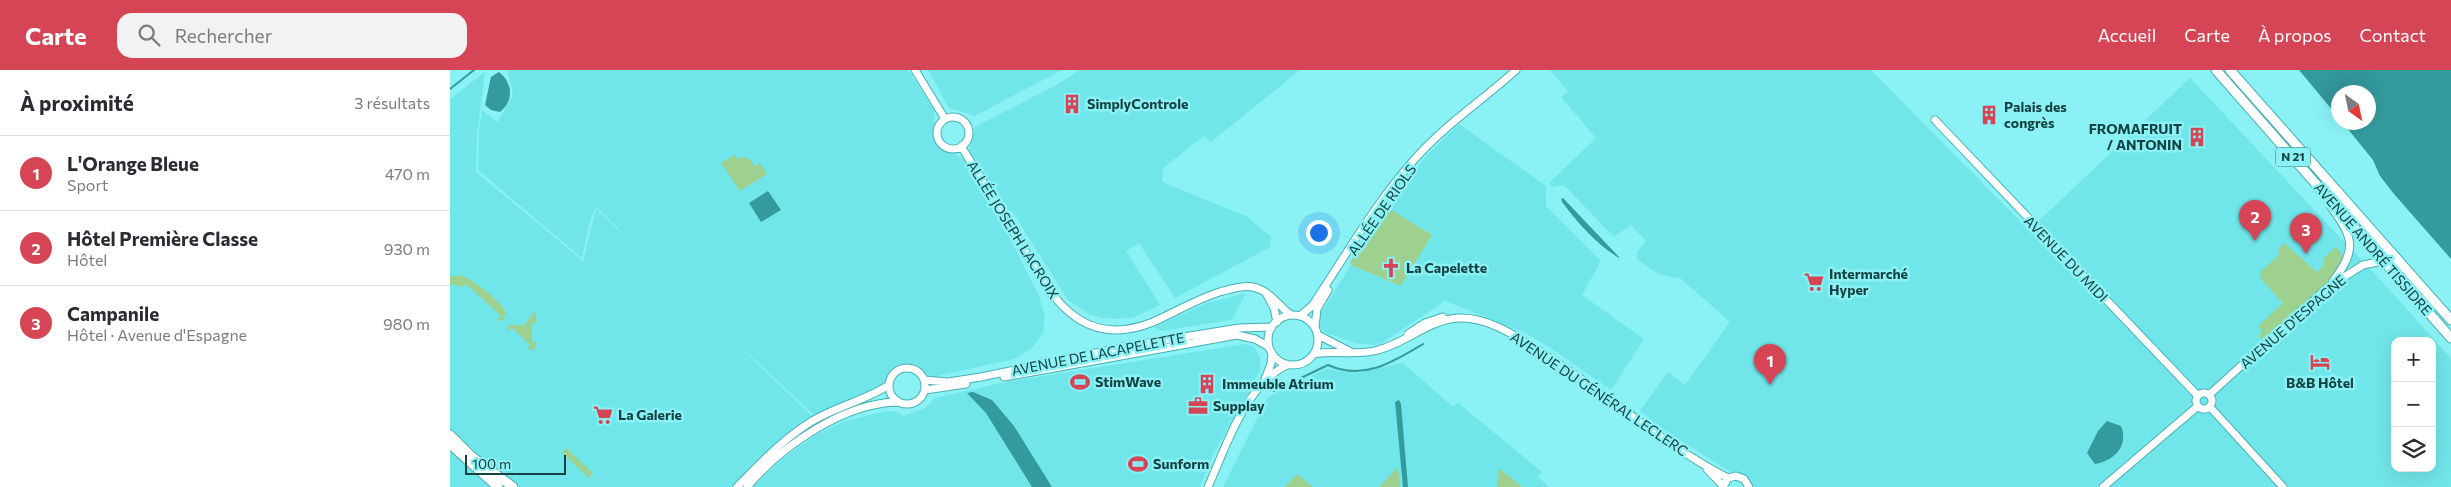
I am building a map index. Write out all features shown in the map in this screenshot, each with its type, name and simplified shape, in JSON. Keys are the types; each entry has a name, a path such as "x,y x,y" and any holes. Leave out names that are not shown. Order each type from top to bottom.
{"main road":[{"name":"AVENUE ANDRÉ TISSIDRE","path":"2216,70 2451,338"},
{"name":"AVENUE ANDRÉ TISSIDRE","path":"2230,70 2451,320"},
{"path":"450,435 471,456 513,487"},
{"path":"450,444 484,477 495,485 503,487"}],"street":[{"path":"915,70 945,119"},
{"name":"ALLÉE DE RIOLS","path":"1316,331 1314,317 1321,302 1398,184 1428,150 1511,70"},
{"name":"ALLÉE DE RIOLS","path":"1300,316 1312,306 1378,206 1408,167 1431,142 1516,70"},
{"path":"945,119 960,119 967,126 968,135 961,146 948,148 939,141 937,131 945,119"},
{"name":"AVENUE DU MIDI","path":"1935,120 2198,396"},
{"name":"ALLÉE JOSEPH LACROIX","path":"961,146 1058,304 1072,317 1100,328 1119,329 1152,322 1200,298 1220,292 1249,286 1265,291"},
{"name":"AVENUE D'ESPAGNE","path":"2292,156 2345,228 2350,245 2349,258 2328,287"},
{"name":"AVENUE D'ESPAGNE","path":"2209,395 2328,287 2363,265 2383,261"},
{"path":"1265,291 1291,315"},
{"path":"1265,291 1274,308 1275,324"},
{"path":"1208,487 1235,425 1264,382 1271,364 1269,333 1275,324 1291,315 1300,316 1316,331 1319,341 1314,354 1303,364 1287,365 1278,369 1264,382"},
{"name":"AVENUE DU GÉNÉRAL LECLERC","path":"1314,354 1329,351 1362,353 1381,350 1406,336 1437,323 1457,318 1482,321 1516,336 1559,363 1703,465 1728,478 1740,477 1746,481 1749,487"},
{"name":"AVENUE DE LACAPELETTE","path":"737,487 784,442 810,422 855,403 889,385 895,373 905,368 917,370 924,380 948,382 981,377 1129,346 1275,324"},
{"name":"AVENUE DU GÉNÉRAL LECLERC","path":"1316,331 1352,352"},
{"name":"AVENUE DE LACAPELETTE","path":"747,487 775,459 809,433 835,419 877,404 914,403 925,390 1237,335 1255,339 1270,350"},
{"path":"1270,350 1281,362 1287,365"},
{"path":"924,380 925,390"},
{"path":"889,385 891,394 898,402"},
{"path":"2205,393 2209,395 2212,402 2210,407 2203,409 2198,406 2196,400 2198,396 2205,393"},
{"path":"2103,487 2198,406"},
{"path":"2210,407 2283,487"},
{"name":"AVENUE DU GÉNÉRAL LECLERC","path":"1703,465 1723,486"},
{"path":"1723,486 1728,478"}],"shaded area":[{"path":"507,70 908,70 935,112 934,123 938,147 964,159 1005,229 1039,296 1045,317 1043,333 1031,349 1014,359 924,379 918,370 904,367 891,374 887,384 816,417 710,318 814,418 810,422 776,442 733,487 516,487 450,429 450,99 485,72 477,135 476,172 583,261 596,209 644,254 596,207 589,224 582,258 478,170 479,131 482,110 497,122 503,113 513,94"},
{"path":"928,70 1062,70 975,116 949,108"},
{"path":"1080,70 1300,70 1211,142 1204,136 1163,168 1162,182 1246,216 1271,237 1270,247 1175,298 1139,243 1126,251 1160,305 1134,317 1118,319 1102,318 1089,314 1068,300 1012,211 1008,213 969,150 975,127 1058,84"},
{"path":"1550,70 1871,70 2029,230 2190,78 2432,337 2391,337 2391,472 2436,472 2436,342 2451,359 2451,487 1754,487 1666,431 1640,411 1668,372 1685,385 1730,322 1679,277 1675,278 1656,273 1637,259 1637,252 1646,241 1631,225 1614,237 1564,185 1552,187 1549,183 1596,138 1561,97 1568,91"},
{"path":"2299,70 2451,70 2451,259 2394,194 2380,176 2373,160 2349,130 2376,130 2376,85 2331,85 2331,109"},
{"path":"499,72 507,81 510,92 508,103 500,112 491,110 485,105 491,77"},
{"path":"1459,124 1546,186 1546,206 1601,261 1582,295 1644,339 1611,390 1549,347 1523,332 1445,301 1384,342 1374,345 1355,343 1324,332 1319,326 1320,314 1351,265 1401,286 1432,235 1387,207 1426,156"},
{"path":"768,191 781,210 761,222 749,203"},
{"path":"1563,198 1619,258 1588,233 1574,218 1562,202 1561,199"},
{"path":"1246,293 1232,320 1161,331 1155,327 1207,303"},
{"path":"1244,344 1254,346 1260,357 1260,371 1213,455 1200,487 753,487 785,457 817,434 845,421 882,412 895,411 904,416 925,408 935,398 1001,383"},
{"path":"1403,363 1453,407 1458,403 1542,472 1538,477 1549,487 1223,487 1268,397 1326,369 1357,373"},
{"path":"973,392 992,400 1014,426 1052,487 1032,487 986,413 967,393"},
{"path":"1399,400 1401,404 1408,487 1403,487 1395,402"},
{"path":"2107,421 2121,426 2123,440 2114,456 2095,464 2087,453 2098,431"},
{"path":"450,451 486,483 490,487 450,487"}],"green space":[{"path":"735,155 737,159 743,157 751,160 755,167 760,163 767,174 740,191 721,163"},
{"path":"1387,207 1432,235 1401,286 1351,265 1350,262"},
{"path":"2284,243 2317,272 2324,265 2323,259 2336,247 2343,256 2332,279 2322,291 2265,341 2258,336 2263,331 2258,326 2283,303 2260,278 2262,276 2259,273 2280,254 2277,251"},
{"path":"459,275 471,280 500,304 506,314 503,321 497,320 501,316 466,284 463,287 450,284 450,277"},
{"path":"535,311 537,322 532,323 532,342 537,342 534,350 527,349 530,345 512,328 508,331 507,328 510,325 524,325"},
{"path":"566,448 593,473 589,478 562,453"},
{"path":"1398,467 1400,487 1379,487"},
{"path":"1499,468 1522,487 1497,487"},
{"path":"1297,474 1313,487 1285,487"}],"waterway":[{"path":"450,89 474,70"},
{"path":"1274,391 1328,365 1354,371 1366,370 1389,363 1423,344"}],"place":[{"name":"SimplyControle","path":"1072,104"},
{"name":"Palais des congrès","path":"1989,115"},
{"name":"FROMAFRUIT / ANTONIN","path":"2197,137"},
{"name":"Hôtel Première Classe","path":"2255,241"},
{"name":"Campanile","path":"2306,254"},
{"name":"La Capelette","path":"1391,268"},
{"name":"Intermarché Hyper","path":"1814,282"},
{"name":"B&B Hôtel","path":"2320,362"},
{"name":"StimWave","path":"1080,382"},
{"name":"Immeuble Atrium","path":"1207,384"},
{"name":"L'Orange Bleue","path":"1770,385"},
{"name":"Supplay","path":"1198,406"},
{"name":"La Galerie","path":"603,415"},
{"name":"Sunform","path":"1138,464"}]}
